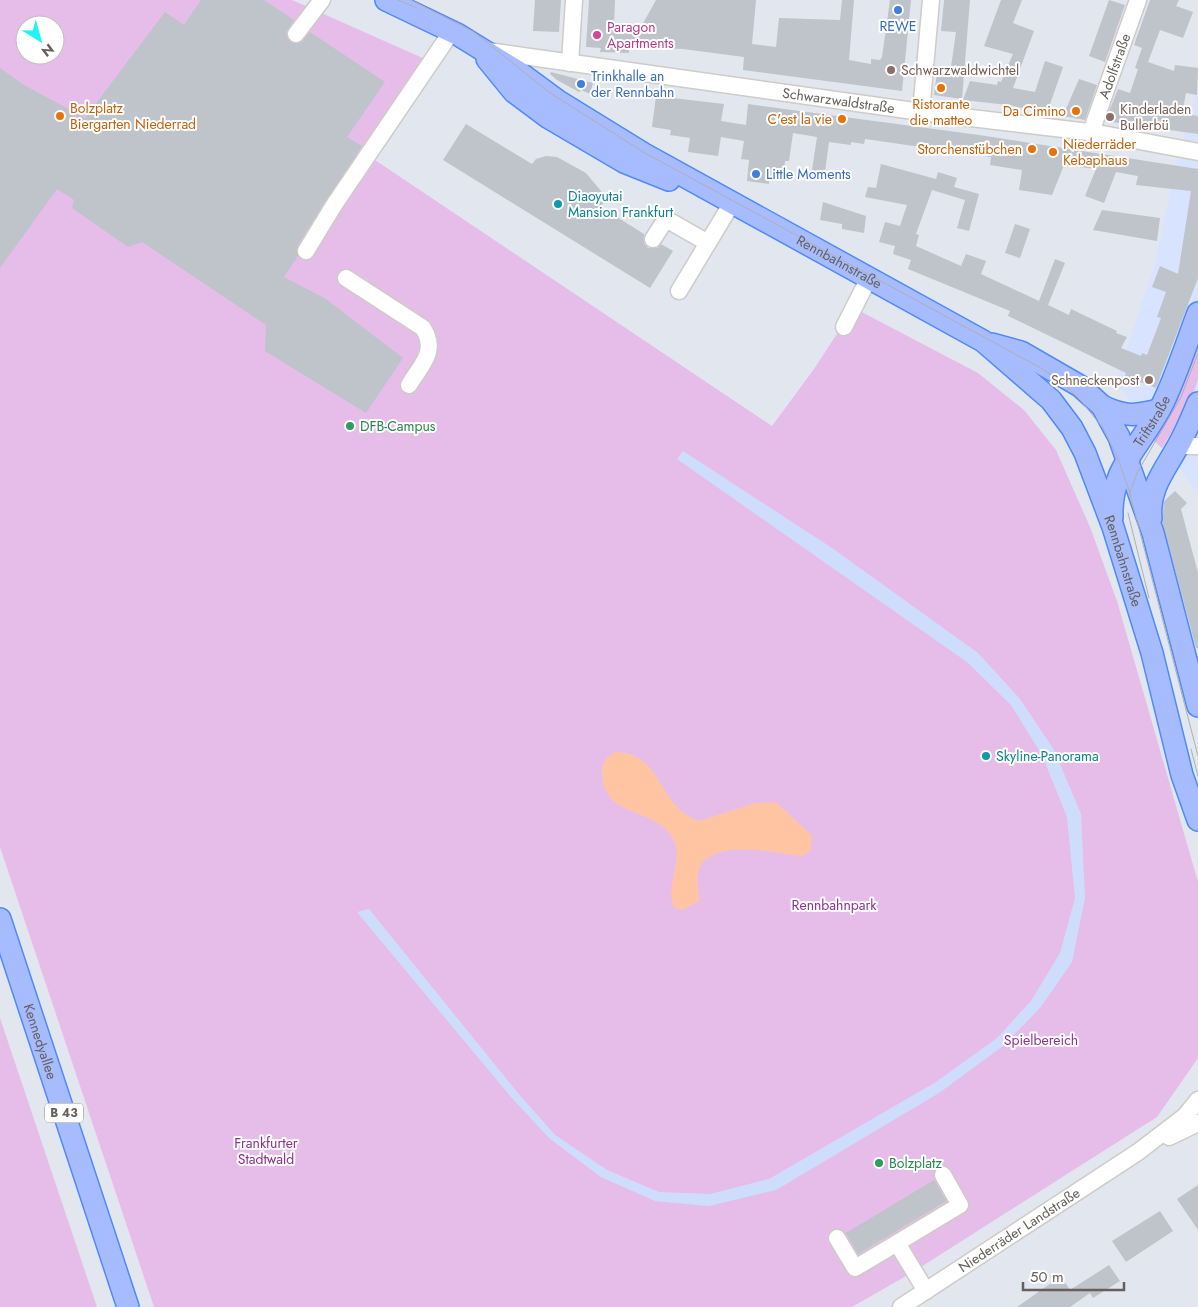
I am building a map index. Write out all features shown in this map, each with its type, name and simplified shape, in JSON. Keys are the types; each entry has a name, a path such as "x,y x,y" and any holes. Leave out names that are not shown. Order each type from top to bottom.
{"main road":[{"name":"Rennbahnstraße","path":"386,0 452,31 484,55 636,149 982,341 1051,400 1072,428 1087,457 1113,527 1152,653 1182,775 1198,820"},
{"name":"Rennbahnstraße","path":"484,55 514,92 618,166 652,173 726,200"},
{"name":"Triftstraße","path":"1128,457 1159,410 1198,313"},
{"name":"Rennbahnstraße","path":"982,341 1021,352 1080,386 1102,406 1128,457 1126,481 1153,533 1198,706"},
{"path":"1087,457 1098,472 1106,478 1126,481 1153,475 1188,446 1198,402"},
{"path":"1102,406 1119,414 1127,415 1159,410"},
{"path":"1153,533 1150,506 1164,466"},
{"path":"1113,527 1112,500 1126,481"},
{"name":"Kennedyallee","path":"0,919 128,1307"}],"street":[{"path":"296,34 322,0"},
{"path":"570,63 574,0"},
{"path":"921,112 931,0"},
{"name":"Adolfstraße","path":"1092,132 1138,0"},
{"path":"306,251 334,205 439,53 452,31"},
{"path":"484,55 508,68 543,96 642,158 652,173"},
{"name":"Schwarzwaldstraße","path":"484,55 570,63 921,112 1092,132 1198,152"},
{"path":"679,291 708,243 726,200"},
{"path":"653,239 666,219 708,243"},
{"path":"346,278 424,328 430,337 431,346 409,385"},
{"path":"844,327 869,278"},
{"name":"Niederräder Landstraße","path":"901,1307 1194,1117 1198,1100"},
{"name":"Niederräder Landstraße","path":"1138,1152 1150,1137 1194,1117"},
{"path":"837,1238 855,1268 897,1243 960,1205 942,1175"},
{"path":"897,1243 926,1291"}],"shaded area":[{"path":"1198,87 1198,493 1116,382 1155,264 1176,166"},
{"path":"615,752 629,754 640,759 649,767 676,805 687,815 699,821 755,803 776,802 812,836 811,850 802,856 751,850 723,851 712,855 703,862 698,871 697,881 700,900 683,910 674,907 671,891 677,859 675,843 665,828 649,818 616,803 608,794 602,776 603,764"}],"green space":[{"path":"0,0 292,0 425,59 360,150 772,426 814,369 854,308 978,373 1024,410 1056,450 1090,527 1117,601 1198,882 1198,1058 1157,1117 913,1272 852,1307 154,1307 0,847"},
{"path":"1198,344 1198,380 1190,401 1162,448 1153,440 1178,396"},
{"path":"0,1018 97,1307 0,1307"}],"sand":[{"path":"683,451 832,548 978,653 1020,699 1054,750 1081,814 1085,898 1072,962 1040,1008 1003,1046 939,1093 776,1190 709,1206 655,1201 601,1177 549,1138 511,1097 357,912 369,909 517,1092 555,1135 607,1170 659,1192 710,1194 769,1179 936,1082 997,1038 1031,1001 1060,953 1075,898 1067,817 1042,755 1011,705 967,662 677,459"}],"building":[{"path":"201,0 264,0 294,20 286,32 290,42 300,43 310,32 385,82 347,137 362,146 297,246 298,256 284,277 326,299 403,358 366,413 265,351 266,325 142,242 128,247 72,208 74,200 57,189 0,268 0,68 24,85 85,118 165,12 184,25"},
{"path":"535,0 561,0 559,32 533,31"},
{"path":"589,0 615,0 614,27 641,27 656,0 756,0 752,44 776,47 779,18 840,20 842,0 854,0 849,60 871,64 871,59 880,60 882,57 890,0 911,0 902,91 743,70 744,57 683,49 629,47 629,53 600,52 601,48 586,47"},
{"path":"944,0 970,0 962,99 934,95 937,72 950,74 956,32 941,31"},
{"path":"1001,0 1022,0 1013,23 1034,31 1013,88 1035,92 1045,61 1063,67 1047,113 1008,105 963,100 970,81 997,85 998,81 1001,82 1013,54 984,46"},
{"path":"1109,0 1125,5 1105,62 1089,56"},
{"path":"1150,0 1179,0 1176,6 1193,12 1183,38 1160,30 1148,62 1174,71 1175,65 1198,68 1197,95 1186,93 1182,114 1198,116 1198,134 1105,121 1118,89 1130,93 1138,69 1135,68 1142,48 1134,45"},
{"path":"551,72 593,83 590,94 581,90 579,92 557,80 550,74"},
{"path":"1079,79 1097,85 1085,120 1063,116"},
{"path":"656,96 724,104 721,121 746,125 748,104 979,135 1198,169 1198,278 1156,388 1125,376 1126,373 1008,316 1010,311 908,269 911,260 893,254 895,246 879,242 885,222 900,226 907,205 865,197 868,187 876,188 881,164 936,179 938,172 957,178 954,187 979,194 969,231 957,228 965,200 932,190 916,234 919,235 916,246 961,266 966,254 986,261 981,274 1039,301 1055,259 1065,263 1048,305 1069,315 1071,309 1117,331 1116,333 1127,337 1121,348 1141,356 1142,353 1147,355 1161,318 1157,317 1166,292 1152,287 1160,266 1178,274 1191,191 1136,185 1138,176 1116,172 1104,203 1085,196 1096,169 1064,165 1052,195 1019,190 1022,170 990,165 991,157 865,139 864,144 851,142 851,145 829,142 824,179 811,177 817,137 793,133 789,161 785,161 783,181 769,180 769,184 747,181 749,160 741,159 744,141 721,137 718,156 688,152 690,138 670,135 671,130 652,127"},
{"name":"Diaoyutai Mansion Frankfurt","path":"466,124 532,164 536,159 546,156 557,157 586,173 601,191 605,200 601,207 644,234 644,243 648,248 657,248 661,244 673,251 650,288 443,160"},
{"path":"823,202 866,216 864,233 842,229 842,224 820,220"},
{"path":"1102,210 1160,218 1157,241 1093,230"},
{"path":"1015,224 1030,229 1020,258 1005,253"},
{"path":"1175,491 1187,503 1181,509 1198,573 1198,648 1196,648 1162,522 1164,501"},
{"path":"934,1180 946,1201 858,1254 846,1233"},
{"path":"1198,1185 1198,1230 1177,1199"},
{"path":"1160,1211 1173,1231 1126,1262 1112,1241"},
{"path":"1109,1265 1120,1281 1093,1298 1090,1293 1070,1307 1017,1307 1061,1276 1070,1290"}],"tram line":[{"path":"398,0 417,8"},
{"path":"411,0 474,32 550,93 645,153 1039,367 1061,381 1082,402 1103,428 1119,461 1129,490 1198,756"},
{"path":"1129,495 1137,473 1181,397 1198,353"},
{"path":"1128,513 1149,598"},
{"path":"1191,749 1198,776"}],"place":[{"name":"REWE","path":"898,10"},
{"name":"Paragon Apartments","path":"597,35"},
{"name":"Schwarzwaldwichtel","path":"891,70"},
{"name":"Trinkhalle an der Rennbahn","path":"581,84"},
{"name":"Ristorante die matteo","path":"941,88"},
{"name":"Da Cimino","path":"1076,111"},
{"name":"Bolzplatz Biergarten Niederrad","path":"60,116"},
{"name":"Kinderladen Bullerbü","path":"1110,117"},
{"name":"C'est la vie","path":"842,119"},
{"name":"Storchenstübchen","path":"1032,149"},
{"name":"Niederräder Kebaphaus","path":"1053,152"},
{"name":"Little Moments","path":"756,174"},
{"name":"Diaoyutai Mansion Frankfurt","path":"558,204"},
{"name":"Schneckenpost","path":"1149,380"},
{"name":"DFB-Campus","path":"350,426"},
{"name":"Skyline-Panorama","path":"986,756"},
{"name":"Bolzplatz","path":"879,1163"}],"park label":[{"name":"Rennbahnpark","path":"834,905"},
{"name":"Spielbereich","path":"1041,1040"},
{"name":"Frankfurter Stadtwald","path":"266,1152"}]}
